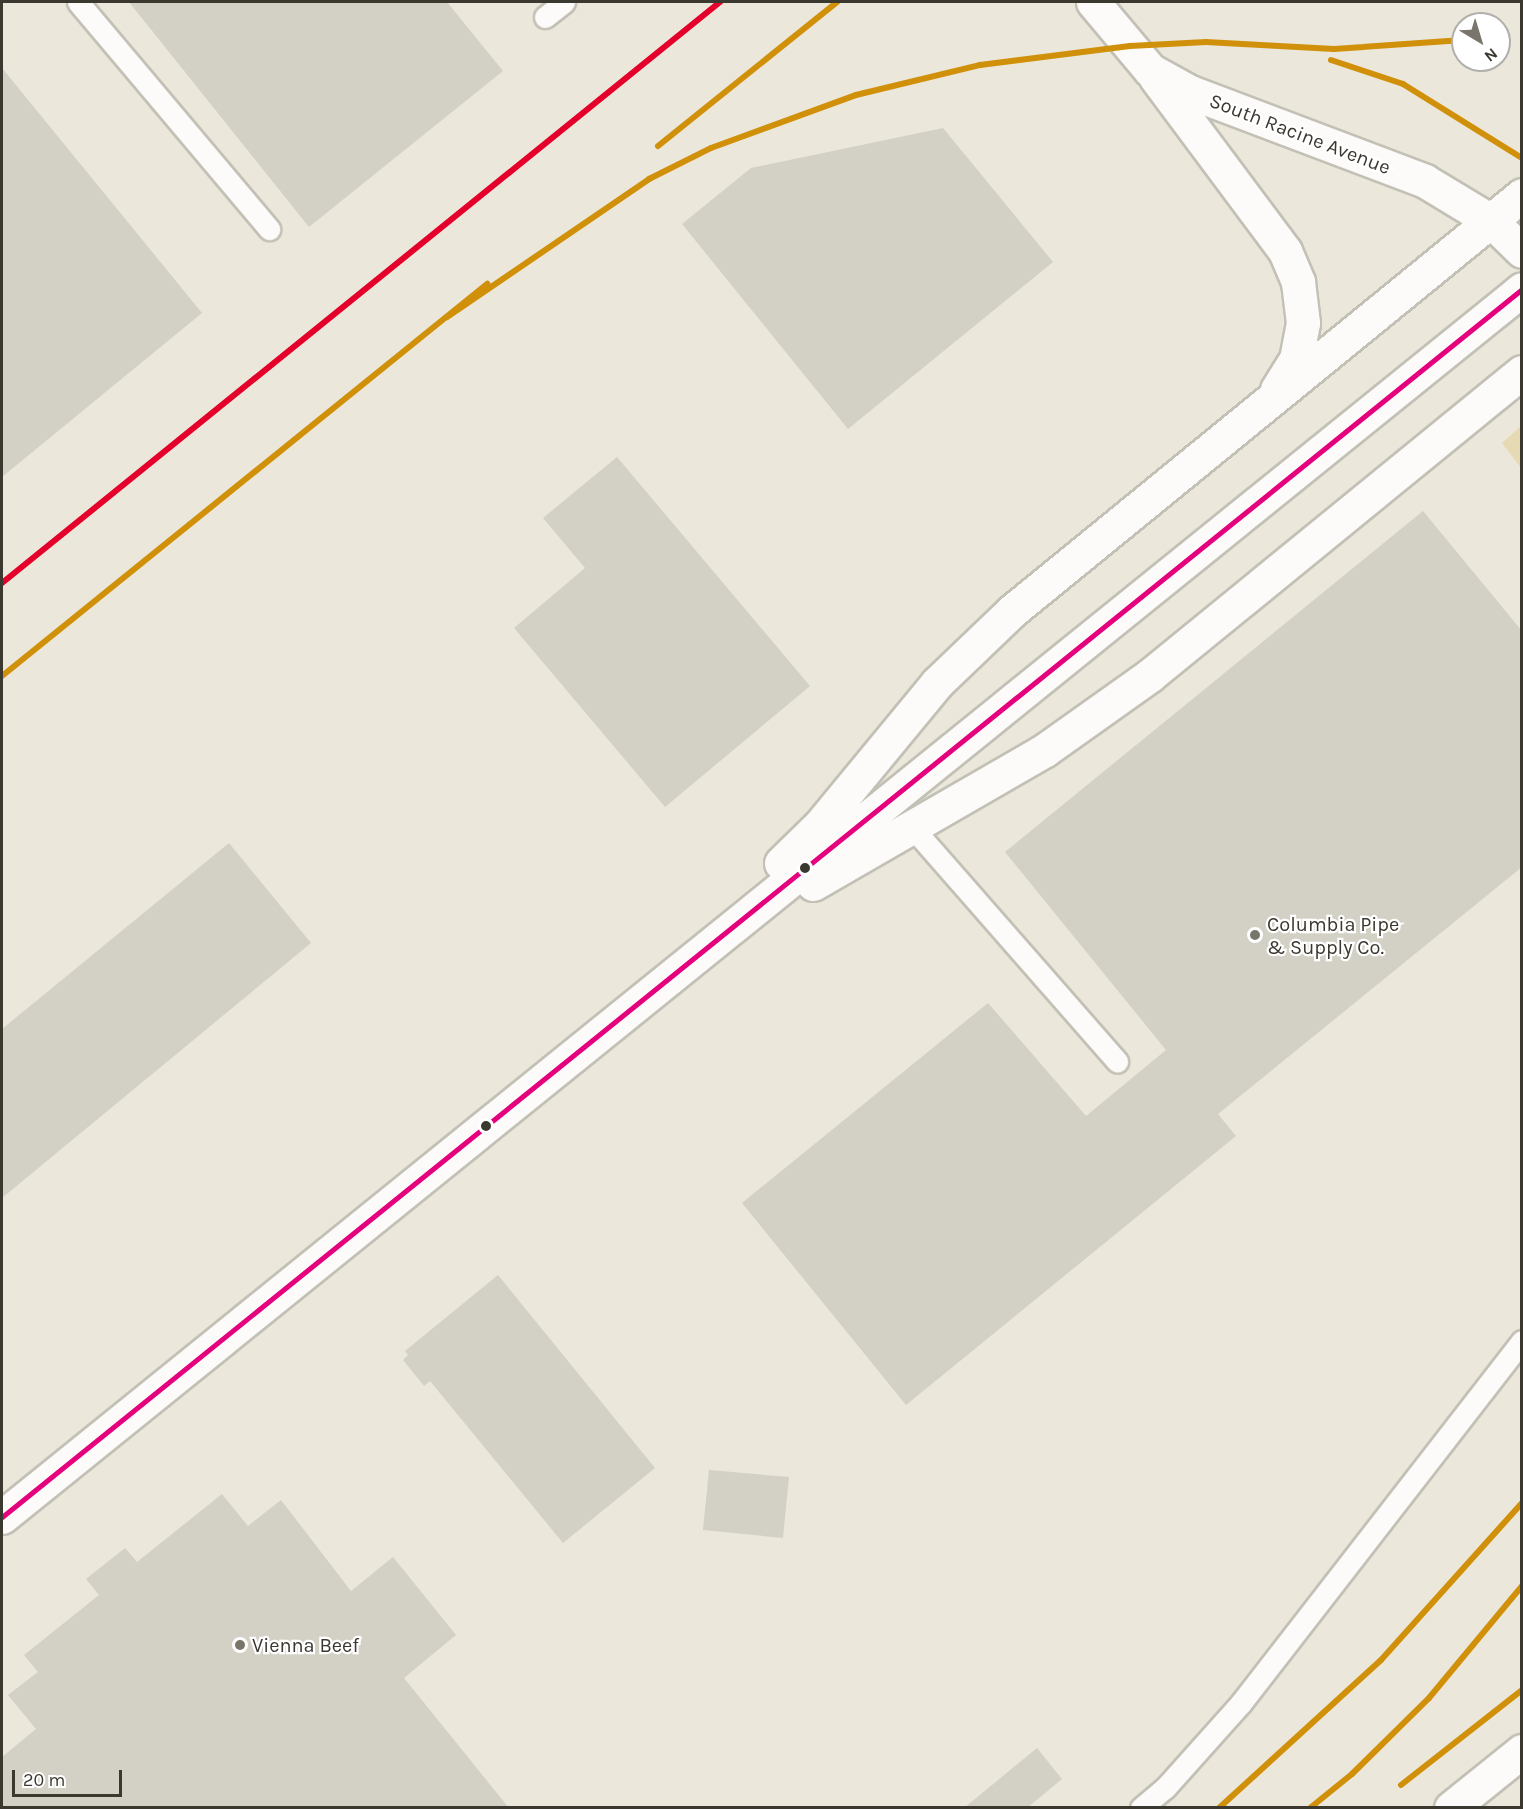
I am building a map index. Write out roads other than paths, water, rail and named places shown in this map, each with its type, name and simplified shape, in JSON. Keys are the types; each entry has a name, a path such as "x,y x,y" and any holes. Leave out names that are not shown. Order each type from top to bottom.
{"main road":[{"name":"South Racine Avenue","path":"1093,2 1150,70 1190,92 1425,181 1491,221 1521,252"},
{"path":"1150,70 1285,251 1298,282 1303,323 1296,359 1269,402"},
{"path":"663,981 820,825 937,683 989,633 1521,195"},
{"path":"2,1516 663,981 1436,362 1521,289"},
{"path":"663,981 841,866 1045,750 1149,676 1521,372"},
{"path":"1451,1808 1521,1751"}],"lane":[{"path":"78,2 268,229"},
{"path":"545,17 564,2"},
{"path":"911,826 1116,1062"},
{"path":"1141,1808 1165,1788 1241,1703 1521,1341"}],"place":[{"name":"Columbia Pipe & Supply Co.","path":"1255,935"},
{"name":"Vienna Beef","path":"240,1645"}]}
